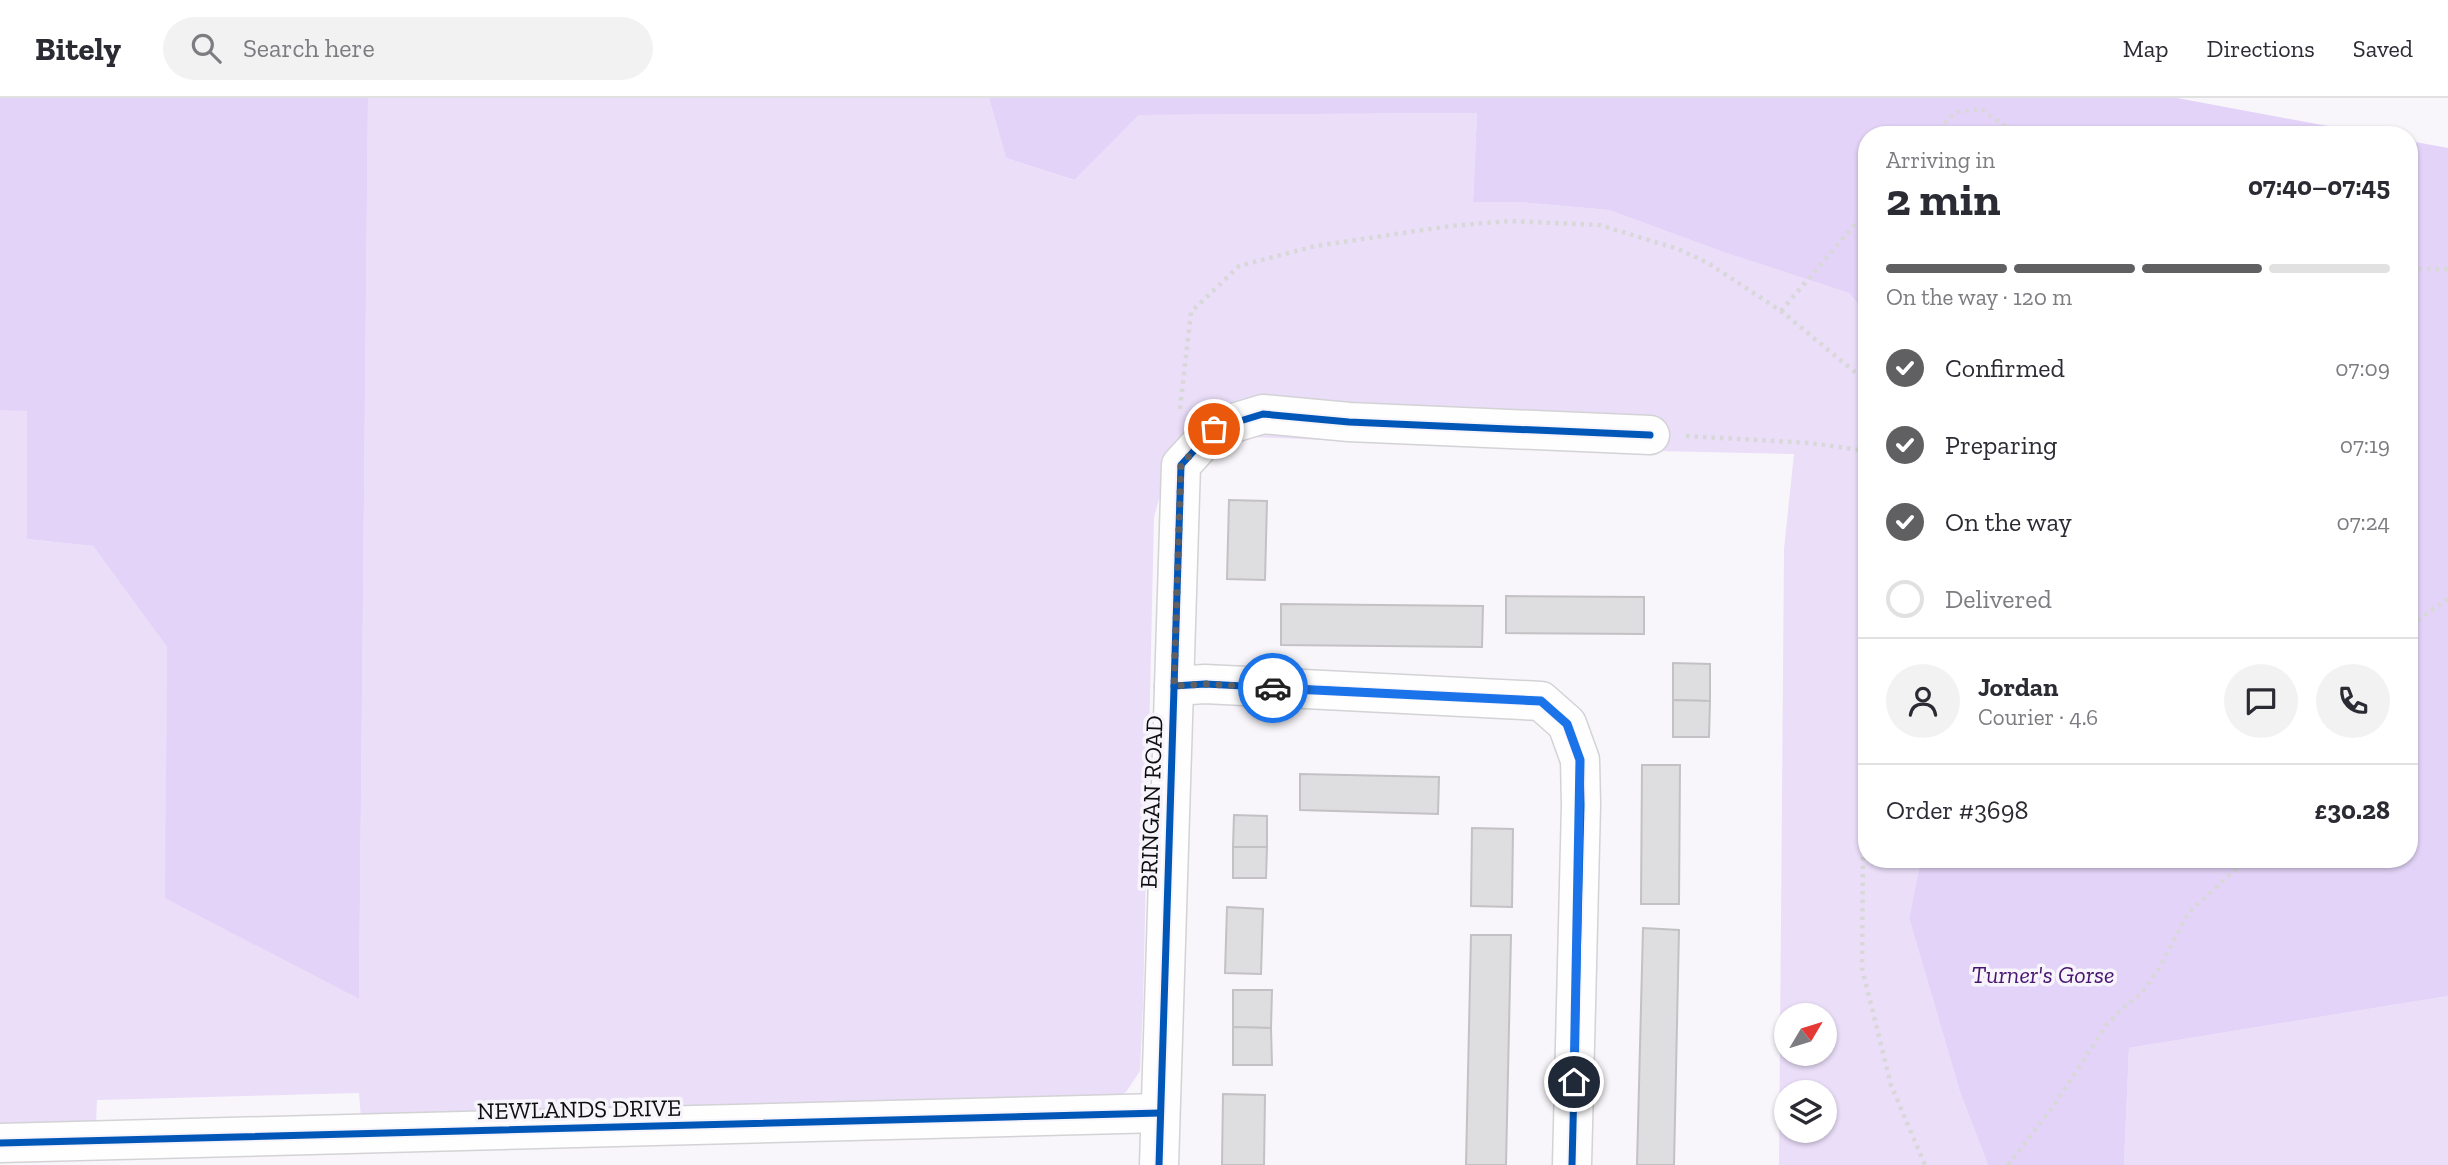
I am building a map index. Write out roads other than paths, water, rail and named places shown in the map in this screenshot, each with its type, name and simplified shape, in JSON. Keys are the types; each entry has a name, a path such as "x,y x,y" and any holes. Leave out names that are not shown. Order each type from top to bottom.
{"street":[{"name":"BRINGAN ROAD","path":"1159,1165 1181,465 1214,429 1263,414 1349,422 1650,435"},
{"path":"1174,686 1205,684 1541,701 1567,724 1580,760 1581,805 1572,1165"},
{"name":"NEWLANDS DRIVE","path":"0,1143 1160,1114"}],"park label":[{"name":"Turner's Gorse","path":"2043,974"}]}
